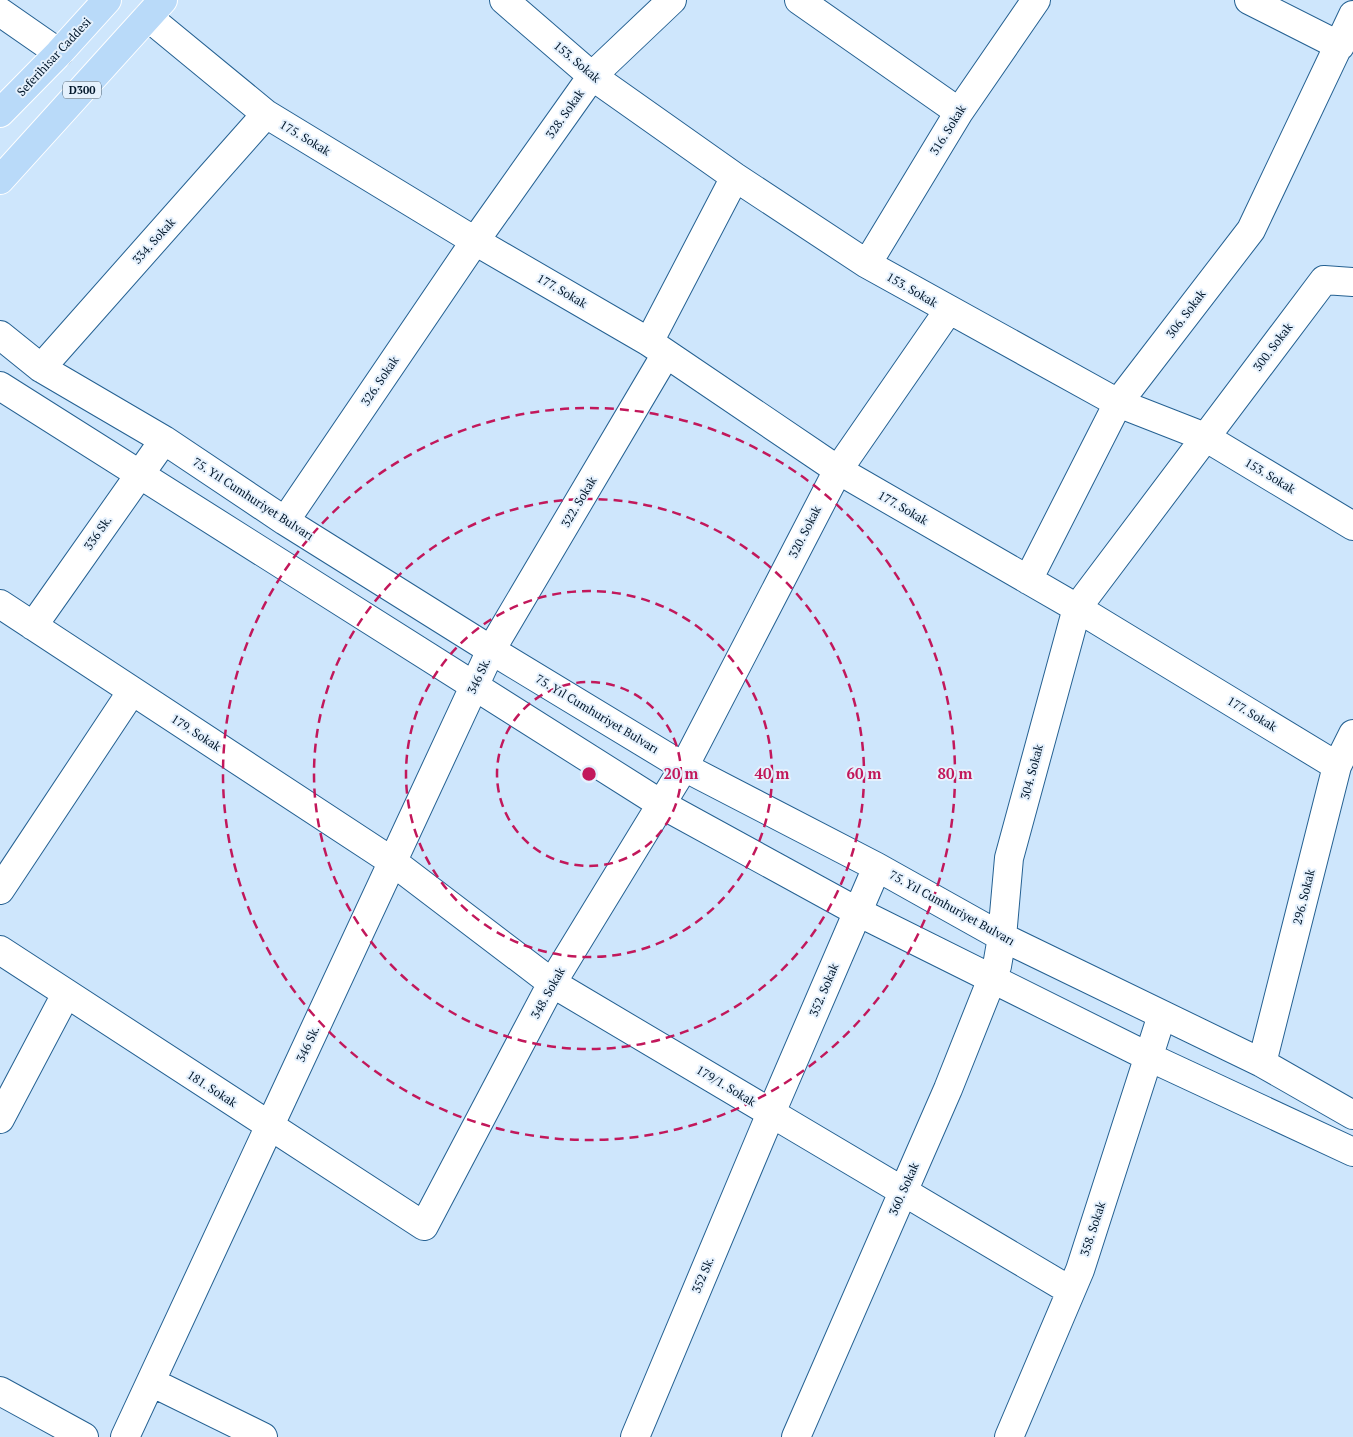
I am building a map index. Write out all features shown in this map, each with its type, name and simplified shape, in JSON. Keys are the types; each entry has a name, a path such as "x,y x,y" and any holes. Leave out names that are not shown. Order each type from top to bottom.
{"highway":[{"name":"Seferihisar Caddesi","path":"0,113 59,53 107,0"},
{"name":"D300","path":"0,180 155,9"}],"street":[{"name":"153. Sokak","path":"504,0 592,76 736,177 867,264 948,311 1118,403 1205,437 1353,526"},
{"name":"328. Sokak","path":"476,242 592,76 672,0"},
{"path":"799,0 959,112"},
{"path":"1249,0 1340,46"},
{"name":"316. Sokak","path":"867,264 1026,5"},
{"name":"175. Sokak","path":"155,9 266,114 476,242"},
{"path":"0,12 59,53"},
{"name":"306. Sokak","path":"1028,580 1118,403 1250,230 1340,46 1353,15"},
{"name":"334. Sokak","path":"41,368 266,114"},
{"name":"322. Sokak","path":"491,650 658,348 736,177"},
{"name":"177. Sokak","path":"476,242 658,348 838,470 1077,608 1337,766"},
{"name":"326. Sokak","path":"285,521 476,242"},
{"name":"300. Sokak","path":"1205,437 1324,280 1353,282"},
{"name":"320. Sokak","path":"684,767 838,470 948,311"},
{"name":"75. Yıl Cumhuriyet Bulvarı","path":"0,335 41,368 164,440 285,521 491,650 684,767 877,867 1002,937 1262,1063 1353,1116"},
{"path":"0,386 661,804 858,912 993,977 1149,1057 1353,1152"},
{"path":"1077,608 1205,437"},
{"name":"336 Sk.","path":"33,626 164,440"},
{"name":"179. Sokak","path":"0,604 393,862"},
{"name":"304. Sokak","path":"1002,937 1009,858 1077,608"},
{"name":"346 Sk.","path":"125,1437 491,650"},
{"path":"0,890 132,691"},
{"name":"296. Sokak","path":"1262,1063 1337,766 1353,734"},
{"name":"348. Sokak","path":"424,1226 552,983 684,767"},
{"name":"179/1. Sokak","path":"393,862 552,983 1072,1291"},
{"name":"352. Sokak","path":"771,1113 877,867"},
{"name":"360. Sokak","path":"796,1437 948,1088 993,977 1002,937"},
{"name":"181. Sokak","path":"0,950 424,1226"},
{"path":"0,1119 66,994"},
{"name":"358. Sokak","path":"1010,1437 1072,1291 1162,1016"},
{"name":"352 Sk.","path":"635,1437 771,1113"},
{"path":"151,1382 263,1437"},
{"path":"0,1391 84,1437"}]}
